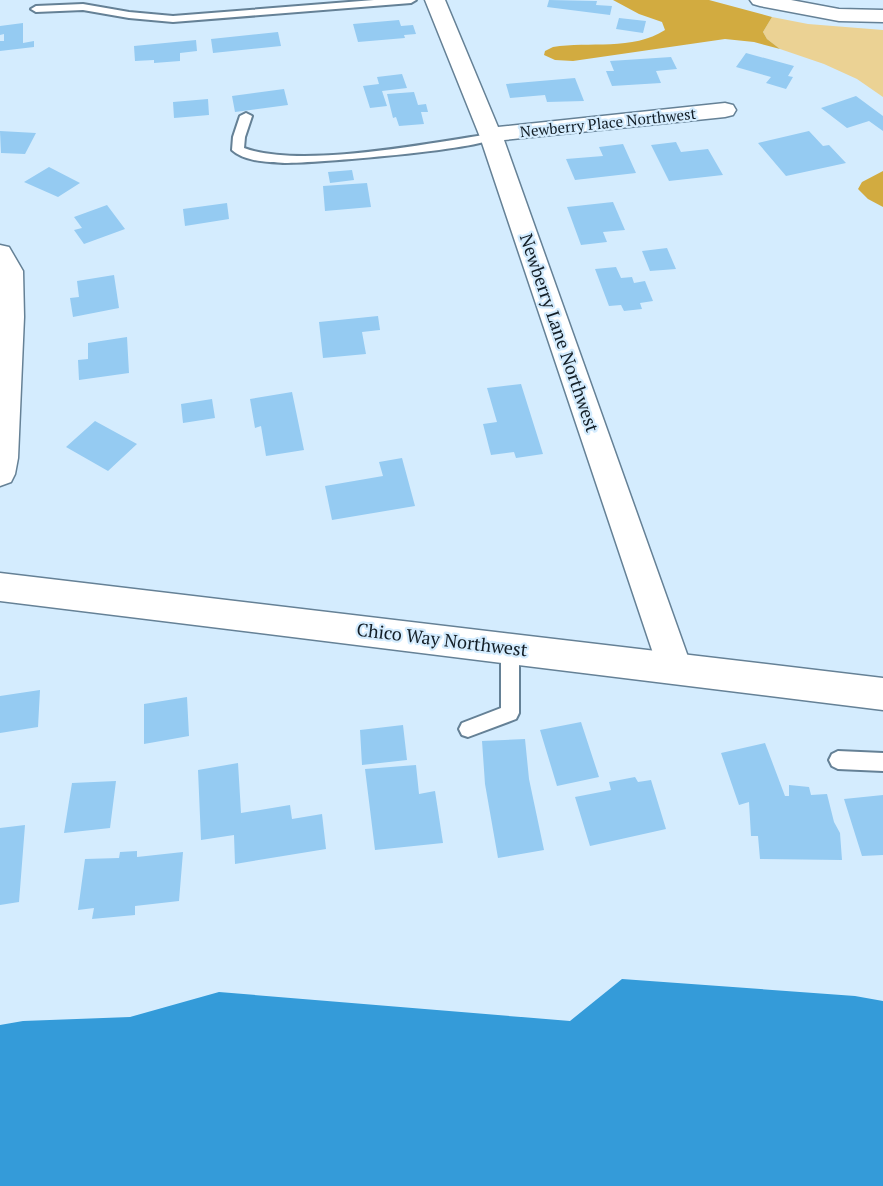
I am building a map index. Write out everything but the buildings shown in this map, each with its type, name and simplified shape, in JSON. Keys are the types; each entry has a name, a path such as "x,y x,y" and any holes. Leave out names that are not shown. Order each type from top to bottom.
{"main road":[{"name":"Newberry Lane Northwest","path":"435,0 491,136 675,668"},
{"path":"760,0 839,15 883,16"},
{"name":"Newberry Place Northwest","path":"491,136 725,110"},
{"path":"0,252 10,271 11,317 3,385 3,458 0,474"},
{"name":"Chico Way Northwest","path":"0,587 883,694"}],"lane":[{"path":"36,9 83,7 129,15 173,19 411,0"},
{"path":"246,116 239,137 238,150 259,158 319,158 491,136"},
{"path":"468,729 510,712 510,648"},
{"path":"838,760 883,762"}],"shaded area":[{"path":"613,0 709,0 772,17 763,32 767,39 780,49 754,42 725,39 573,61 555,60 544,55 545,51 553,47 639,41 665,30 662,22 639,14"},
{"path":"772,17 808,24 883,30 883,97 857,79 824,64 780,49 767,39 763,32"},
{"path":"883,171 883,207 868,199 858,189 862,182"}],"water":[{"path":"622,979 855,996 883,1001 883,1186 0,1186 0,1025 23,1021 130,1017 219,992 570,1021"}]}
